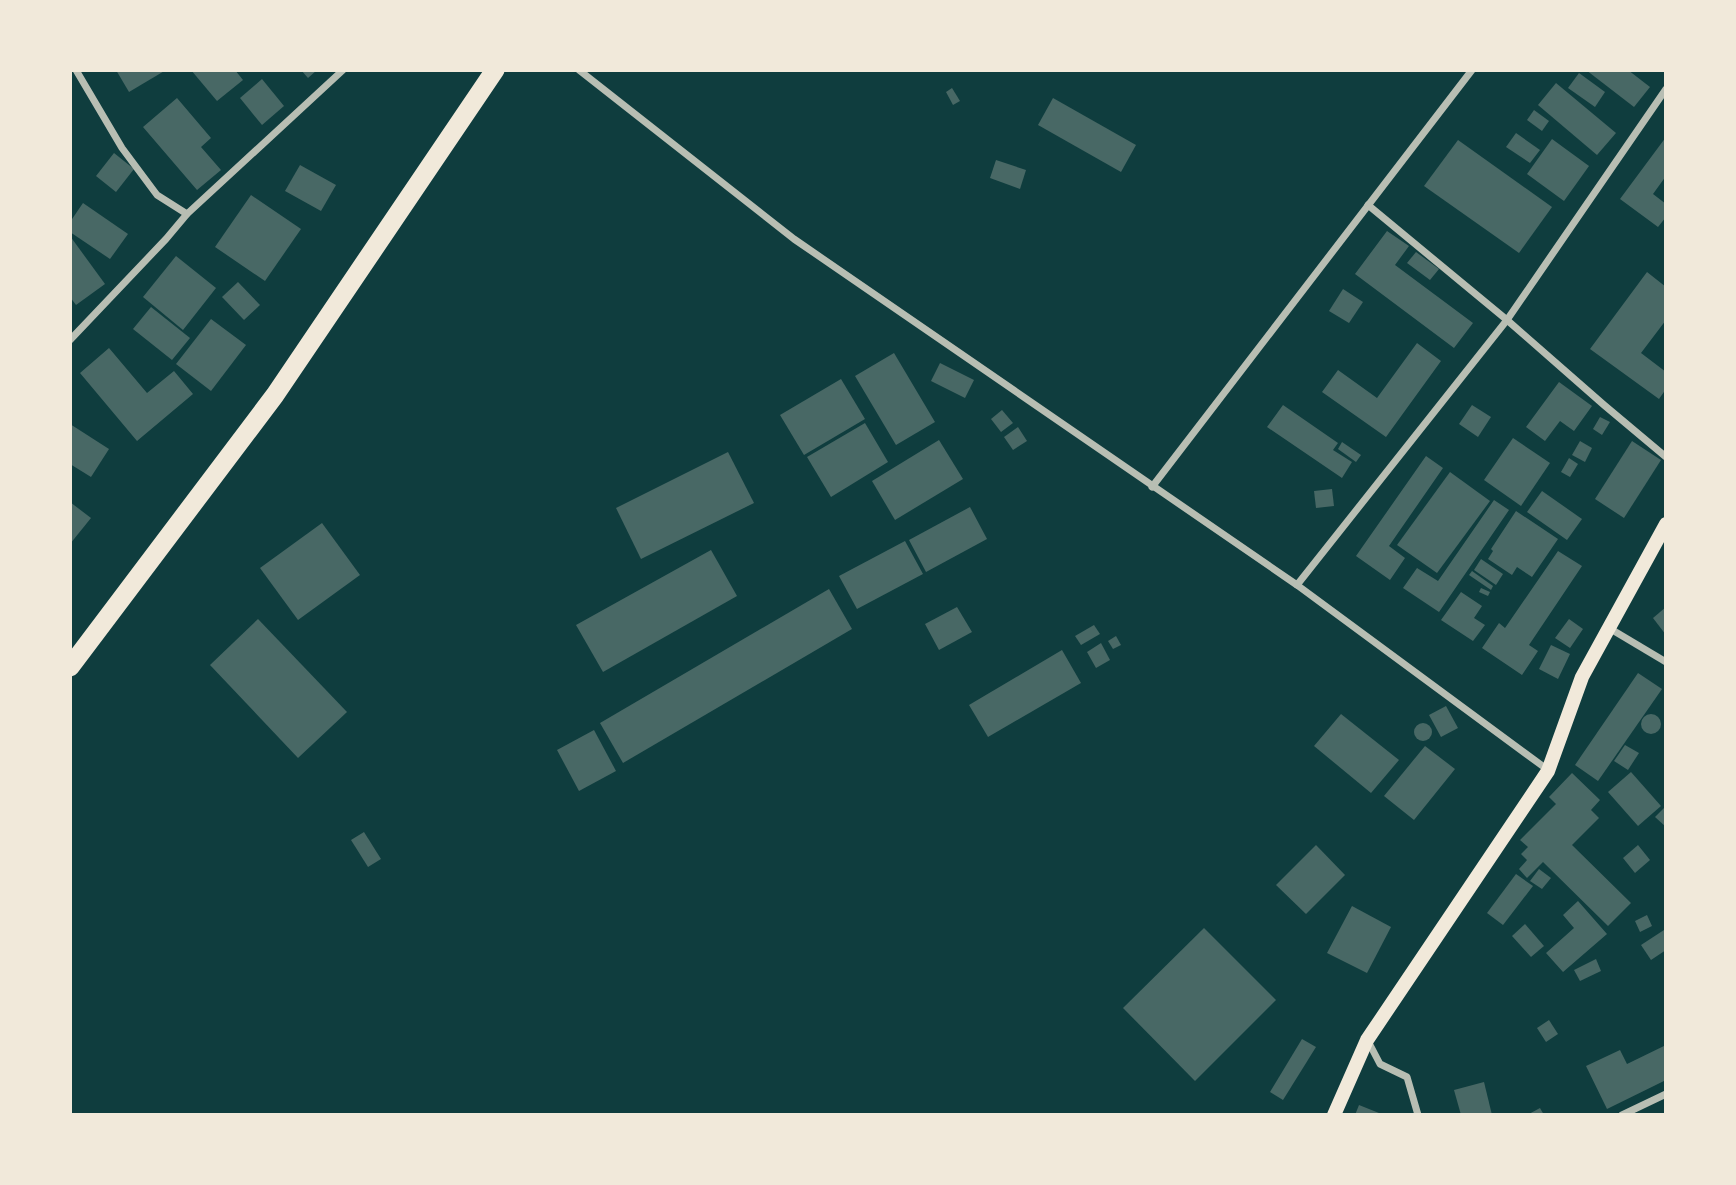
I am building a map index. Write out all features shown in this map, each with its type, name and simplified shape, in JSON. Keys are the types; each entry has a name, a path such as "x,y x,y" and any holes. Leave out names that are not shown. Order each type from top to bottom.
{"highway":[{"path":"70,667 275,394 495,70"}],"main road":[{"path":"1334,1115 1367,1040 1548,771 1582,677 1666,524"}],"street":[{"path":"76,70 122,148 157,194 187,214"},
{"path":"70,340 187,214 343,70"},
{"path":"579,70 794,239 1297,585 1548,771"},
{"path":"1152,487 1472,70"},
{"path":"1297,585 1507,320 1666,89"},
{"path":"1368,205 1666,457"},
{"path":"1609,628 1666,662"},
{"path":"1367,1040 1380,1064 1407,1077 1418,1115"},
{"path":"1622,1115 1666,1094"}],"building":[{"path":"116,70 166,70 129,92"},
{"path":"191,70 235,70 243,80 217,101"},
{"path":"301,70 317,70 308,78"},
{"path":"1586,70 1628,70 1650,87 1634,107"},
{"path":"1579,73 1605,92 1595,107 1568,88"},
{"path":"262,79 284,106 262,125 240,98"},
{"path":"1556,83 1616,133 1597,155 1538,105"},
{"path":"952,88 960,101 953,105 946,92"},
{"path":"177,98 211,138 201,147 221,170 197,190 143,127"},
{"path":"1053,98 1136,145 1121,172 1038,125"},
{"path":"1534,110 1549,121 1542,131 1527,120"},
{"path":"1516,133 1540,150 1530,163 1506,147"},
{"path":"1666,137 1666,176 1653,194 1666,204 1666,217 1658,227 1620,199"},
{"path":"1552,139 1589,166 1564,201 1527,174"},
{"path":"1458,140 1552,207 1519,253 1424,186"},
{"path":"114,153 134,169 116,192 96,176"},
{"path":"996,160 1026,170 1020,189 990,178"},
{"path":"300,165 336,185 321,211 285,191"},
{"path":"251,195 301,229 265,281 215,247"},
{"path":"83,203 128,234 110,259 70,232 70,222"},
{"path":"1387,231 1409,246 1395,265 1473,323 1454,348 1355,274"},
{"path":"70,236 105,284 76,305 70,297"},
{"path":"1416,252 1439,269 1430,280 1407,263"},
{"path":"176,256 216,288 183,330 143,297"},
{"path":"1647,272 1666,287 1666,320 1641,353 1666,372 1666,389 1659,399 1590,349"},
{"path":"238,282 260,305 244,320 222,297"},
{"path":"1343,289 1363,302 1349,323 1329,311"},
{"path":"151,307 190,338 172,360 133,329"},
{"path":"211,319 246,345 211,391 176,364"},
{"path":"1417,343 1441,361 1386,437 1322,392 1338,370 1377,398"},
{"path":"109,348 147,393 174,371 193,394 137,441 80,373"},
{"path":"894,353 935,422 896,445 855,376"},
{"path":"940,363 974,380 965,398 931,381"},
{"path":"841,379 865,419 804,455 780,415"},
{"path":"1559,382 1592,406 1574,431 1560,421 1545,441 1526,427"},
{"path":"1283,405 1338,443 1333,450 1352,462 1342,478 1267,427"},
{"path":"1472,405 1491,417 1478,437 1459,424"},
{"path":"1002,410 1013,423 1001,432 991,419"},
{"path":"1600,417 1610,422 1602,435 1593,429"},
{"path":"865,423 888,462 831,497 807,457"},
{"path":"70,424 109,449 91,477 70,464"},
{"path":"1018,427 1027,441 1013,450 1004,437"},
{"path":"1513,438 1550,463 1521,506 1484,480"},
{"path":"939,440 963,479 895,520 872,481"},
{"path":"1580,441 1592,448 1585,462 1572,455"},
{"path":"1632,441 1661,460 1624,518 1595,499"},
{"path":"1342,442 1361,455 1356,462 1338,449"},
{"path":"728,452 754,503 641,559 616,508"},
{"path":"1426,456 1443,468 1389,546 1405,558 1390,580 1356,556"},
{"path":"1569,458 1578,464 1570,477 1561,472"},
{"path":"1450,472 1490,501 1437,573 1397,545"},
{"path":"1332,489 1334,506 1316,508 1314,491"},
{"path":"1542,491 1582,519 1567,540 1527,512"},
{"path":"1494,500 1509,510 1439,612 1403,588 1417,568 1438,581"},
{"path":"70,502 91,518 70,544"},
{"path":"970,507 987,539 926,572 909,540"},
{"path":"1516,511 1558,539 1532,577 1517,567 1512,575 1488,559 1493,551 1491,549"},
{"path":"322,523 360,575 298,620 260,568"},
{"path":"905,541 923,574 857,609 839,576"},
{"path":"711,550 737,596 603,672 576,625"},
{"path":"1558,551 1582,566 1529,645 1538,651 1522,675 1482,648 1499,623 1505,628"},
{"path":"1481,559 1503,574 1496,585 1474,570"},
{"path":"1472,571 1493,586 1491,590 1469,575"},
{"path":"1481,588 1490,592 1488,596 1479,592"},
{"path":"829,589 852,629 623,763 600,723"},
{"path":"1461,592 1482,606 1474,618 1485,625 1473,641 1441,620"},
{"path":"957,607 972,632 939,650 925,624"},
{"path":"1666,607 1666,635 1653,618"},
{"path":"258,619 347,712 298,758 210,665"},
{"path":"1569,619 1583,629 1570,648 1555,638"},
{"path":"1094,625 1100,634 1081,645 1075,636"},
{"path":"1116,636 1121,645 1113,649 1108,641"},
{"path":"1101,643 1110,660 1096,668 1087,652"},
{"path":"1551,645 1570,654 1558,679 1539,669"},
{"path":"1062,650 1081,683 988,737 969,705"},
{"path":"1638,673 1662,689 1598,781 1575,765"},
{"path":"1446,706 1458,728 1441,737 1429,715"},
{"path":"1341,714 1399,760 1371,793 1314,746"},
{"path":"1651,714 1658,717 1661,724 1658,731 1651,734 1644,731 1641,724 1644,717"},
{"path":"1419,723 1427,723 1432,732 1430,739 1419,741 1414,736 1414,728"},
{"path":"594,730 616,771 579,791 557,750"},
{"path":"1625,745 1639,753 1628,770 1614,761"},
{"path":"1425,746 1455,769 1414,820 1384,796"},
{"path":"1631,772 1661,806 1638,826 1608,792"},
{"path":"1572,773 1600,800 1591,810 1599,818 1572,845 1631,903 1608,926 1543,862 1527,878 1519,869 1527,860 1521,854 1528,847 1520,840 1556,804 1549,797"},
{"path":"1666,806 1666,827 1655,817"},
{"path":"364,832 381,859 368,867 351,840"},
{"path":"1316,845 1345,875 1306,914 1276,885"},
{"path":"1638,845 1650,860 1635,873 1623,858"},
{"path":"1539,869 1551,878 1542,889 1530,881"},
{"path":"1516,874 1533,886 1503,925 1487,913"},
{"path":"1578,901 1607,934 1563,972 1546,953 1574,928 1563,915"},
{"path":"1352,906 1391,927 1367,973 1327,953"},
{"path":"1647,915 1652,926 1640,932 1635,921"},
{"path":"1525,924 1544,946 1531,957 1512,936"},
{"path":"1204,928 1276,1000 1195,1081 1123,1008"},
{"path":"1664,930 1666,950 1651,960 1641,945"},
{"path":"1596,959 1601,971 1580,981 1574,970"},
{"path":"1549,1020 1558,1034 1546,1042 1537,1028"},
{"path":"1302,1039 1316,1047 1283,1100 1270,1092"},
{"path":"1666,1045 1666,1080 1607,1109 1586,1066 1620,1050 1627,1064"},
{"path":"1484,1082 1492,1115 1461,1115 1454,1090"},
{"path":"1359,1105 1384,1115 1355,1115"},
{"path":"1540,1108 1544,1115 1527,1115"}]}
